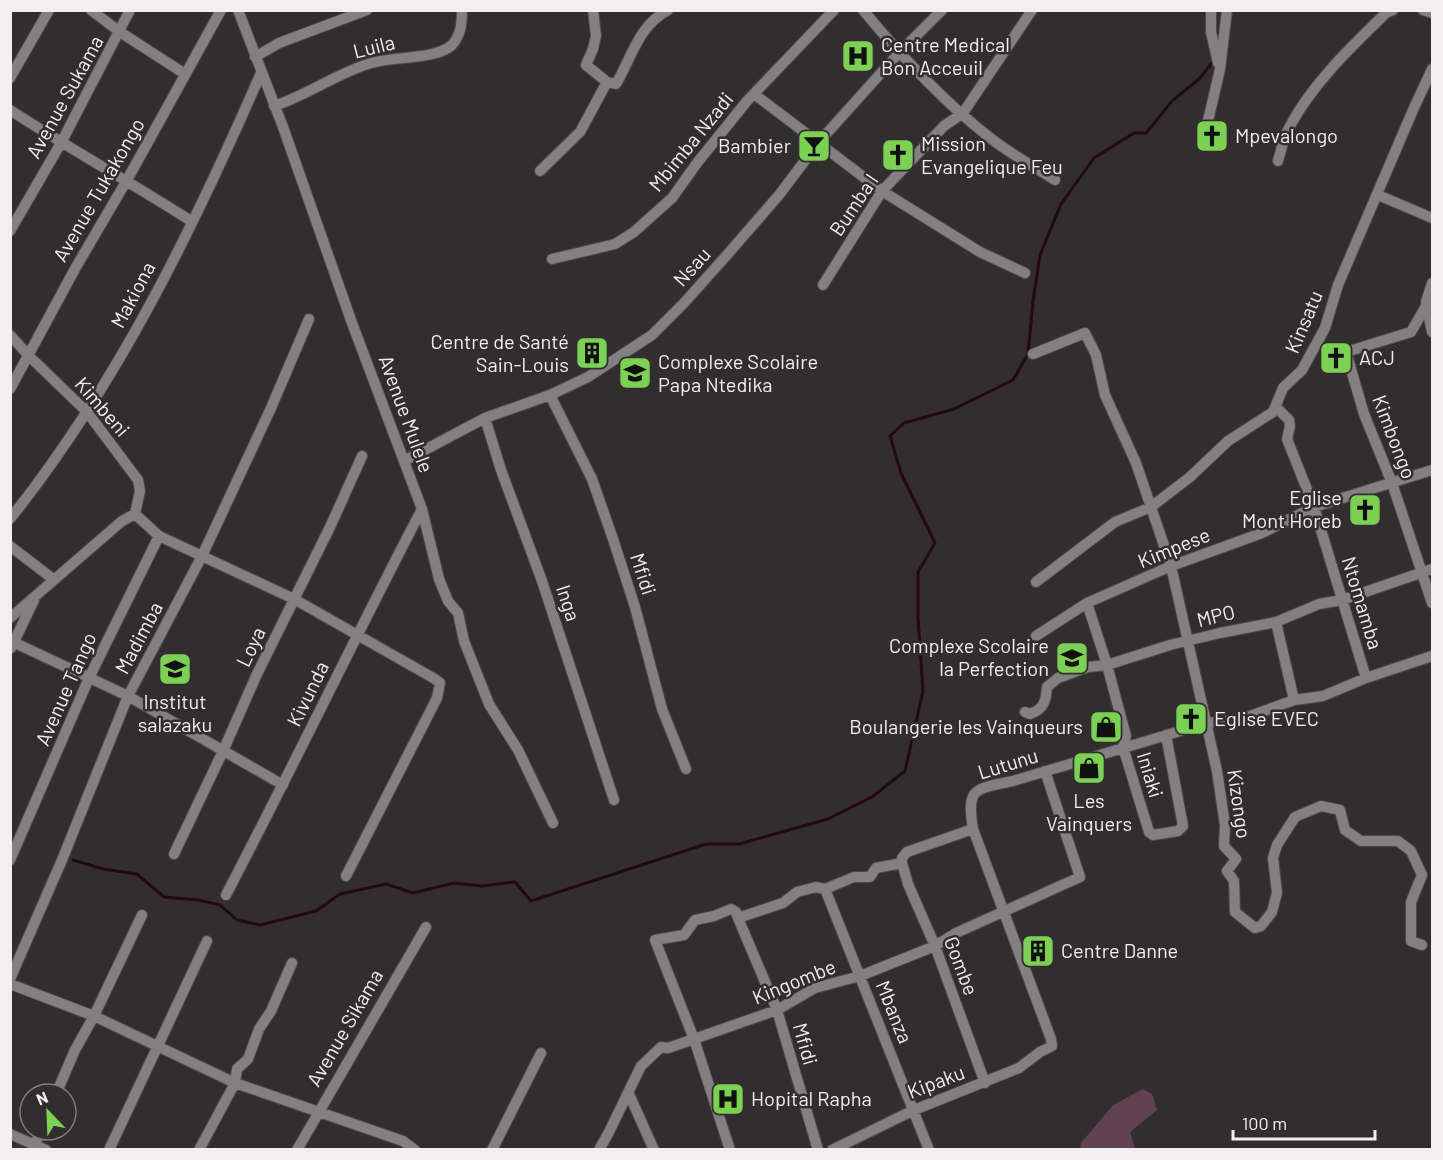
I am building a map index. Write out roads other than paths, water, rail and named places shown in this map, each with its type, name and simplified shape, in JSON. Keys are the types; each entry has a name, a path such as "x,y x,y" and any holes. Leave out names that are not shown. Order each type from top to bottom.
{"street":[{"path":"10,78 49,10"},
{"path":"91,10 120,32 186,74"},
{"name":"Avenue Sukama","path":"10,231 61,143 130,10"},
{"name":"Avenue Tukakongo","path":"10,389 221,10"},
{"name":"Avenue Mulele","path":"238,10 422,509 438,579 448,601 458,613 467,650 489,704 518,750 553,823"},
{"path":"255,57 279,43 367,10"},
{"name":"Luila","path":"274,106 291,100 337,76 371,63 440,51 451,45 462,27 462,10"},
{"path":"593,10 596,36 586,65 607,82 616,84 638,37 653,20 668,10"},
{"name":"Mbimba Nzadi","path":"552,259 615,244 634,232 672,198 697,163 754,94 834,10"},
{"path":"863,10 899,53 935,90 990,138 1055,180"},
{"name":"Nsau","path":"404,461 485,418 550,395 588,377 652,335 684,303 779,195 819,142 899,53 942,10"},
{"name":"Bumba I","path":"824,285 882,191 944,126 963,113 1032,10"},
{"path":"1211,10 1211,33 1218,61"},
{"path":"1204,138 1227,10"},
{"path":"1278,161 1288,128 1315,88 1351,47 1386,13 1393,10"},
{"path":"1423,10 1432,13"},
{"name":"Kinsatu","path":"1036,582 1115,522 1150,507 1190,477 1228,441 1274,412 1282,388 1302,370 1325,328 1338,285 1432,69"},
{"name":"Makiona","path":"10,519 87,412 142,320 234,135 261,73"},
{"path":"540,171 580,132 607,82"},
{"path":"754,94 882,191 980,252 1025,273"},
{"path":"10,110 191,221"},
{"path":"1378,195 1432,218"},
{"path":"1432,283 1426,299 1432,332"},
{"name":"Kimbongo","path":"1426,306 1411,332 1346,352 1364,414 1392,483 1432,603"},
{"name":"Madimba","path":"10,979 62,860 128,696 202,556 271,408 309,319"},
{"path":"1033,354 1085,333 1096,355 1105,395 1136,463 1171,566 1207,723"},
{"name":"Kimbeni","path":"10,335 28,356 87,412 138,480 140,491 135,514"},
{"name":"Mfidi","path":"550,395 592,479 635,607 662,709 686,769"},
{"name":"Ntomamba","path":"1276,407 1288,420 1290,426 1287,439 1314,507 1366,678"},
{"name":"Inga","path":"485,418 501,470 542,581 614,800"},
{"name":"Loya","path":"174,855 257,674 331,525 362,456"},
{"name":"Kimpese","path":"1036,636 1087,603 1171,566 1262,533 1314,507 1432,470"},
{"name":"Kivunda","path":"226,895 357,633 422,509"},
{"path":"10,618 122,520 135,514 159,536 294,599 438,681 436,698 346,876"},
{"name":"Avenue Tango","path":"10,860 89,678 159,536"},
{"path":"10,546 53,579"},
{"name":"MPO","path":"1025,712 1030,714 1043,707 1047,687 1058,678 1088,667 1107,664 1220,633 1276,622 1319,604 1342,600 1432,568"},
{"path":"37,594 12,645 128,696 283,785"},
{"name":"Iniaki","path":"1087,603 1107,664 1126,736 1123,747 1150,834 1178,831 1183,822 1166,735"},
{"path":"1276,622 1294,700"},
{"name":"Lutunu","path":"973,829 970,803 972,795 977,791 1207,723 1242,719 1294,700 1323,696 1366,678 1432,656"},
{"name":"Kizongo","path":"1207,723 1225,825 1224,846 1236,859 1227,871 1234,881 1235,912 1255,928 1261,927 1272,912 1277,893 1273,858 1277,845 1295,817 1321,806 1340,810 1345,830 1360,841 1398,841 1411,850 1422,875 1411,902 1411,941 1422,945"},
{"name":"Kingombe","path":"599,1149 629,1094 641,1066 661,1047 694,1040 777,1010 815,988 860,976 935,946 956,933 1080,877 1044,771"},
{"path":"730,1149 694,1040 655,940 684,935 695,920 731,909 736,912 738,918 783,903 797,892 816,887 825,889 854,877 870,877 876,868 902,863 902,858 907,852 973,829 1005,910"},
{"name":"Gombe","path":"902,863 985,1083"},
{"name":"Mbanza","path":"825,889 929,1149"},
{"name":"Kipaku","path":"832,1149 914,1110 1019,1068 1052,1046 1005,910"},
{"path":"61,1082 142,915"},
{"name":"Mfidi","path":"738,918 777,1010 818,1149"},
{"name":"Avenue Sikama","path":"297,1149 426,927"},
{"path":"109,1149 207,940"},
{"path":"199,1149 234,1083 237,1069 248,1059 259,1029 271,1011 292,963"},
{"path":"10,984 94,1016 234,1083 317,1111 416,1149"},
{"path":"492,1149 541,1053"},
{"path":"629,1094 654,1149"},
{"path":"10,1134 34,1147 46,1149"}],"waterway":[{"path":"73,860 103,869 137,874 164,897 198,900 220,905 237,920 260,925 316,911 340,894 386,884 413,893 454,883 482,886 515,882 531,901 706,844 739,844 828,819 872,797 905,771 923,691 918,618 918,572 935,543 901,473 890,436 904,423 954,409 1013,380 1028,354 1040,255 1061,204 1094,158 1134,133 1146,133 1172,101 1200,78 1214,60"}],"place":[{"name":"Centre Medical Bon Acceuil","path":"858,56"},
{"name":"Mpevalongo","path":"1212,136"},
{"name":"Bambier","path":"814,146"},
{"name":"Mission Evangelique Feu","path":"898,155"},
{"name":"Centre de Santé Sain-Louis","path":"592,353"},
{"name":"ACJ","path":"1336,358"},
{"name":"Complexe Scolaire Papa Ntedika","path":"635,373"},
{"name":"Eglise Mont Horeb","path":"1365,510"},
{"name":"Complexe Scolaire la Perfection","path":"1072,658"},
{"name":"Institut salazaku","path":"175,669"},
{"name":"Eglise EVEC","path":"1191,719"},
{"name":"Boulangerie les Vainqueurs","path":"1106,727"},
{"name":"Les Vainquers","path":"1089,768"},
{"name":"Centre Danne","path":"1038,951"},
{"name":"Hopital Rapha","path":"728,1099"}]}
